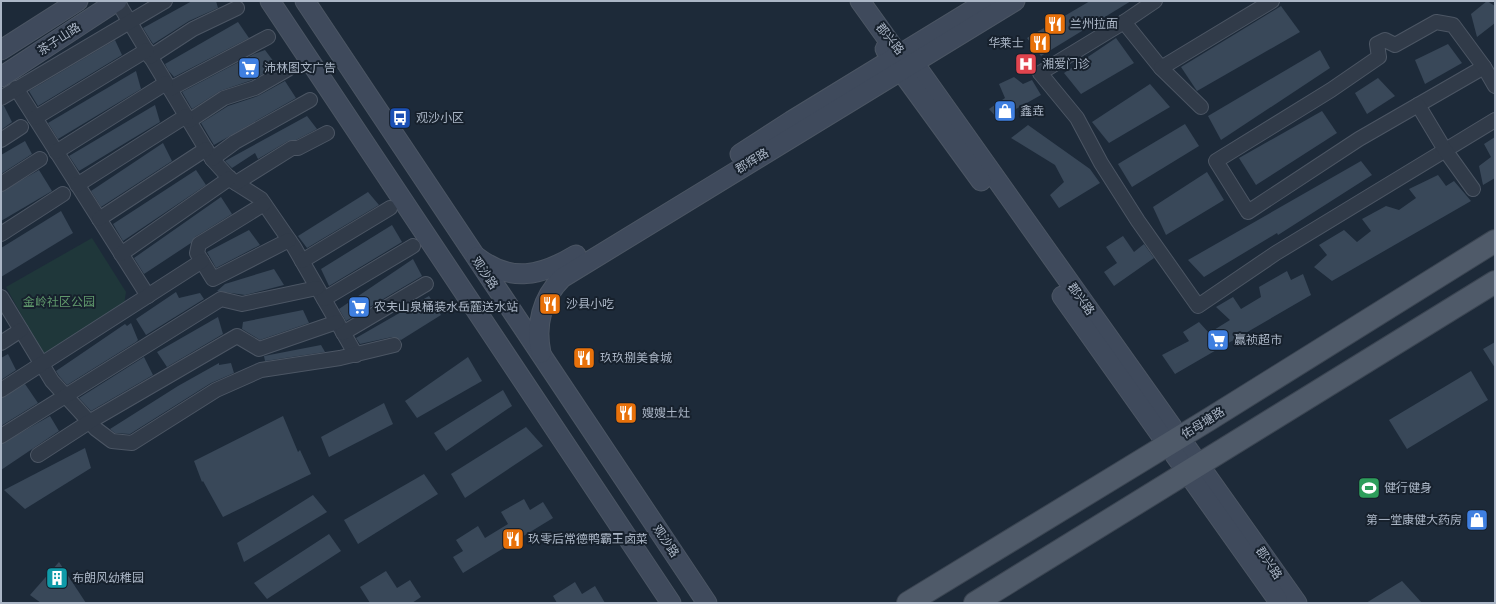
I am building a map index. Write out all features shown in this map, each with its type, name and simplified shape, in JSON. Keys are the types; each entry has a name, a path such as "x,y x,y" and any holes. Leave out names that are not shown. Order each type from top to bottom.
{"main road":[{"name":"茶子山路","path":"1,50 78,1"},
{"name":"茶子山路","path":"1,77 117,1"},
{"path":"270,1 671,603"},
{"name":"观沙路","path":"305,1 472,253 708,603"},
{"name":"郡兴路","path":"850,1 901,62"},
{"name":"郡兴路","path":"860,1 901,62 1193,468 1281,603"},
{"name":"郡辉路","path":"542,356 539,334 542,311 549,292 562,278 901,62 987,1"},
{"name":"郡辉路","path":"472,253 490,266 508,272 533,273 554,267 743,153 790,121 1015,1"},
{"name":"佑母塘路","path":"908,603 1174,441 1495,241"},
{"path":"975,603 1495,282"},
{"name":"郡兴路","path":"1193,468 1297,603"}],"street":[{"path":"117,1 209,154 233,181 260,199 264,204 302,261 356,355"},
{"path":"1,98 165,1"},
{"path":"1155,1 1124,22 1040,73 1077,118 1101,163 1138,220 1198,306 1276,254 1495,120"},
{"path":"1161,68 1272,1"},
{"path":"35,118 148,53 237,8"},
{"path":"1124,22 1161,68 1201,108"},
{"path":"1484,67 1359,139 1248,212 1216,161 1331,90 1379,57 1377,44 1385,40 1395,45 1436,22 1453,25 1484,67 1495,86"},
{"path":"56,152 168,86 268,36"},
{"path":"77,185 187,118 224,98 255,88 288,69"},
{"path":"16,88 148,296"},
{"path":"99,219 209,154 235,142 310,100"},
{"path":"1418,105 1445,150 1473,189"},
{"path":"1,140 21,127"},
{"path":"121,254 183,209 292,148 298,148 327,133"},
{"path":"1,184 40,159"},
{"path":"1,234 63,194"},
{"path":"264,204 199,244 197,253 214,279 289,240"},
{"path":"302,261 390,208"},
{"path":"1,436 221,299 242,304 321,294 413,246"},
{"path":"1,390 202,261"},
{"path":"38,455 89,422 237,336 259,349 340,328 426,284"},
{"path":"1,297 42,365 65,396 96,429 112,440 132,443 216,390 261,370 356,355 394,345"},
{"path":"1,342 22,330"}],"green space":[{"name":"金岭社区公园","path":"92,238 126,292 124,305 44,356 6,287"}],"building":[{"path":"192,1 216,1 218,8 189,21 153,44 143,28"},
{"path":"1090,1 1131,1 1041,56 1027,38"},
{"path":"1487,1 1495,6 1495,23 1477,37 1471,14"},
{"path":"1281,6 1300,32 1197,91 1181,67"},
{"path":"238,22 249,38 174,77 168,70 165,64"},
{"path":"1116,38 1134,63 1081,94 1064,73"},
{"path":"115,40 122,55 38,106 29,91"},
{"path":"1448,44 1462,63 1425,84 1415,60"},
{"path":"265,50 277,66 252,80 220,91 192,109 182,92 254,54"},
{"path":"1320,50 1330,68 1221,140 1208,116"},
{"path":"136,71 141,89 58,139 48,123"},
{"path":"1014,77 1023,84 1032,80 1041,95 998,119 989,109 1005,98 999,84"},
{"path":"1378,78 1395,96 1367,114 1355,93"},
{"path":"285,81 296,98 214,145 201,123 228,106 258,96"},
{"path":"1150,84 1170,107 1109,143 1092,122"},
{"path":"155,105 160,122 79,171 69,156"},
{"path":"1,106 4,106 12,122 1,130"},
{"path":"1322,111 1337,133 1256,185 1239,158"},
{"path":"307,116 317,129 296,140 288,141 258,159 255,153 232,168 225,161"},
{"path":"1185,124 1199,146 1132,187 1118,164"},
{"path":"1028,125 1090,169 1100,183 1059,208 1050,195 1064,182 1055,165 1011,138"},
{"path":"1495,137 1495,178 1483,185 1479,166 1491,157 1484,144"},
{"path":"25,141 32,154 1,174 1,155"},
{"path":"163,143 172,161 101,207 91,191"},
{"path":"1361,161 1372,175 1278,235 1277,233 1204,277 1188,260"},
{"path":"39,170 52,191 1,221 1,192"},
{"path":"196,170 206,185 123,241 113,224"},
{"path":"1207,172 1224,200 1166,235 1153,207"},
{"path":"1438,175 1446,186 1454,181 1471,201 1332,281 1314,267 1327,255 1319,245 1344,230 1357,242 1371,231 1362,219 1386,206 1399,210 1416,198 1409,189"},
{"path":"368,192 379,205 307,248 298,236"},
{"path":"221,197 232,214 195,237 191,243 144,274 134,258"},
{"path":"61,211 73,233 1,277 1,248"},
{"path":"392,225 402,242 329,286 321,269"},
{"path":"249,230 260,245 216,268 207,252"},
{"path":"1123,236 1134,252 1144,244 1154,258 1114,286 1104,272 1117,263 1106,247"},
{"path":"413,259 422,276 346,321 339,309"},
{"path":"274,269 284,285 245,295 217,291 225,284"},
{"path":"1287,271 1291,280 1303,274 1311,295 1175,374 1162,355 1189,341 1183,332 1199,322 1209,333 1230,320 1216,307 1233,297 1241,309 1261,297 1259,287"},
{"path":"176,292 179,298 200,293 204,299 146,335 136,319"},
{"path":"429,296 441,315 401,340 392,337 360,344 356,338"},
{"path":"303,310 309,323 260,340 242,329 243,322"},
{"path":"218,317 223,334 167,367 157,352"},
{"path":"131,323 138,340 136,342 67,385 59,376 56,371 125,324 127,326"},
{"path":"1495,342 1495,368 1483,349"},
{"path":"321,345 325,352 265,361 264,356"},
{"path":"8,354 16,370 1,380 1,358"},
{"path":"144,357 153,375 91,411 79,398"},
{"path":"468,357 482,381 417,418 405,401"},
{"path":"219,363 219,365 231,363 234,373 211,383 130,434 115,433 110,429 178,386"},
{"path":"1471,371 1488,400 1407,449 1389,420"},
{"path":"25,384 38,403 1,426 1,398"},
{"path":"503,390 512,406 446,451 434,433"},
{"path":"384,403 393,424 329,457 321,437"},
{"path":"50,416 59,431 1,470 1,444"},
{"path":"283,416 298,452 300,450 311,474 223,517 203,481 202,482 194,461"},
{"path":"526,427 543,446 465,498 451,474"},
{"path":"85,448 91,468 25,509 4,490"},
{"path":"424,474 438,494 358,544 344,520"},
{"path":"313,495 327,512 244,562 237,543"},
{"path":"524,499 530,510 543,502 553,518 463,573 453,557 463,551 456,540 478,526 485,538 508,524 501,512"},
{"path":"329,534 341,551 267,599 254,583"},
{"name":"布朗风幼稚园","path":"59,562 86,603 41,603 30,595"},
{"path":"386,571 397,588 410,580 421,597 412,603 370,603 360,587"},
{"path":"1402,581 1422,603 1366,603"},
{"path":"575,582 582,594 595,586 605,603 557,603 553,596"}],"place":[{"name":"兰州拉面","path":"1055,24"},
{"name":"华莱士","path":"1040,43"},
{"name":"湘爱门诊","path":"1026,64"},
{"name":"沛林图文广告","path":"249,68"},
{"name":"鑫垚","path":"1005,111"},
{"name":"观沙小区","path":"400,118"},
{"name":"沙县小吃","path":"550,304"},
{"name":"农夫山泉桶装水岳麓送水站","path":"359,307"},
{"name":"赢祯超市","path":"1218,340"},
{"name":"玖玖捌美食城","path":"584,358"},
{"name":"嫂嫂土灶","path":"626,413"},
{"name":"健行健身","path":"1369,488"},
{"name":"第一堂康健大药房","path":"1477,520"},
{"name":"玖零后常德鸭霸王卤菜","path":"513,539"},
{"name":"布朗风幼稚园","path":"57,578"}]}
